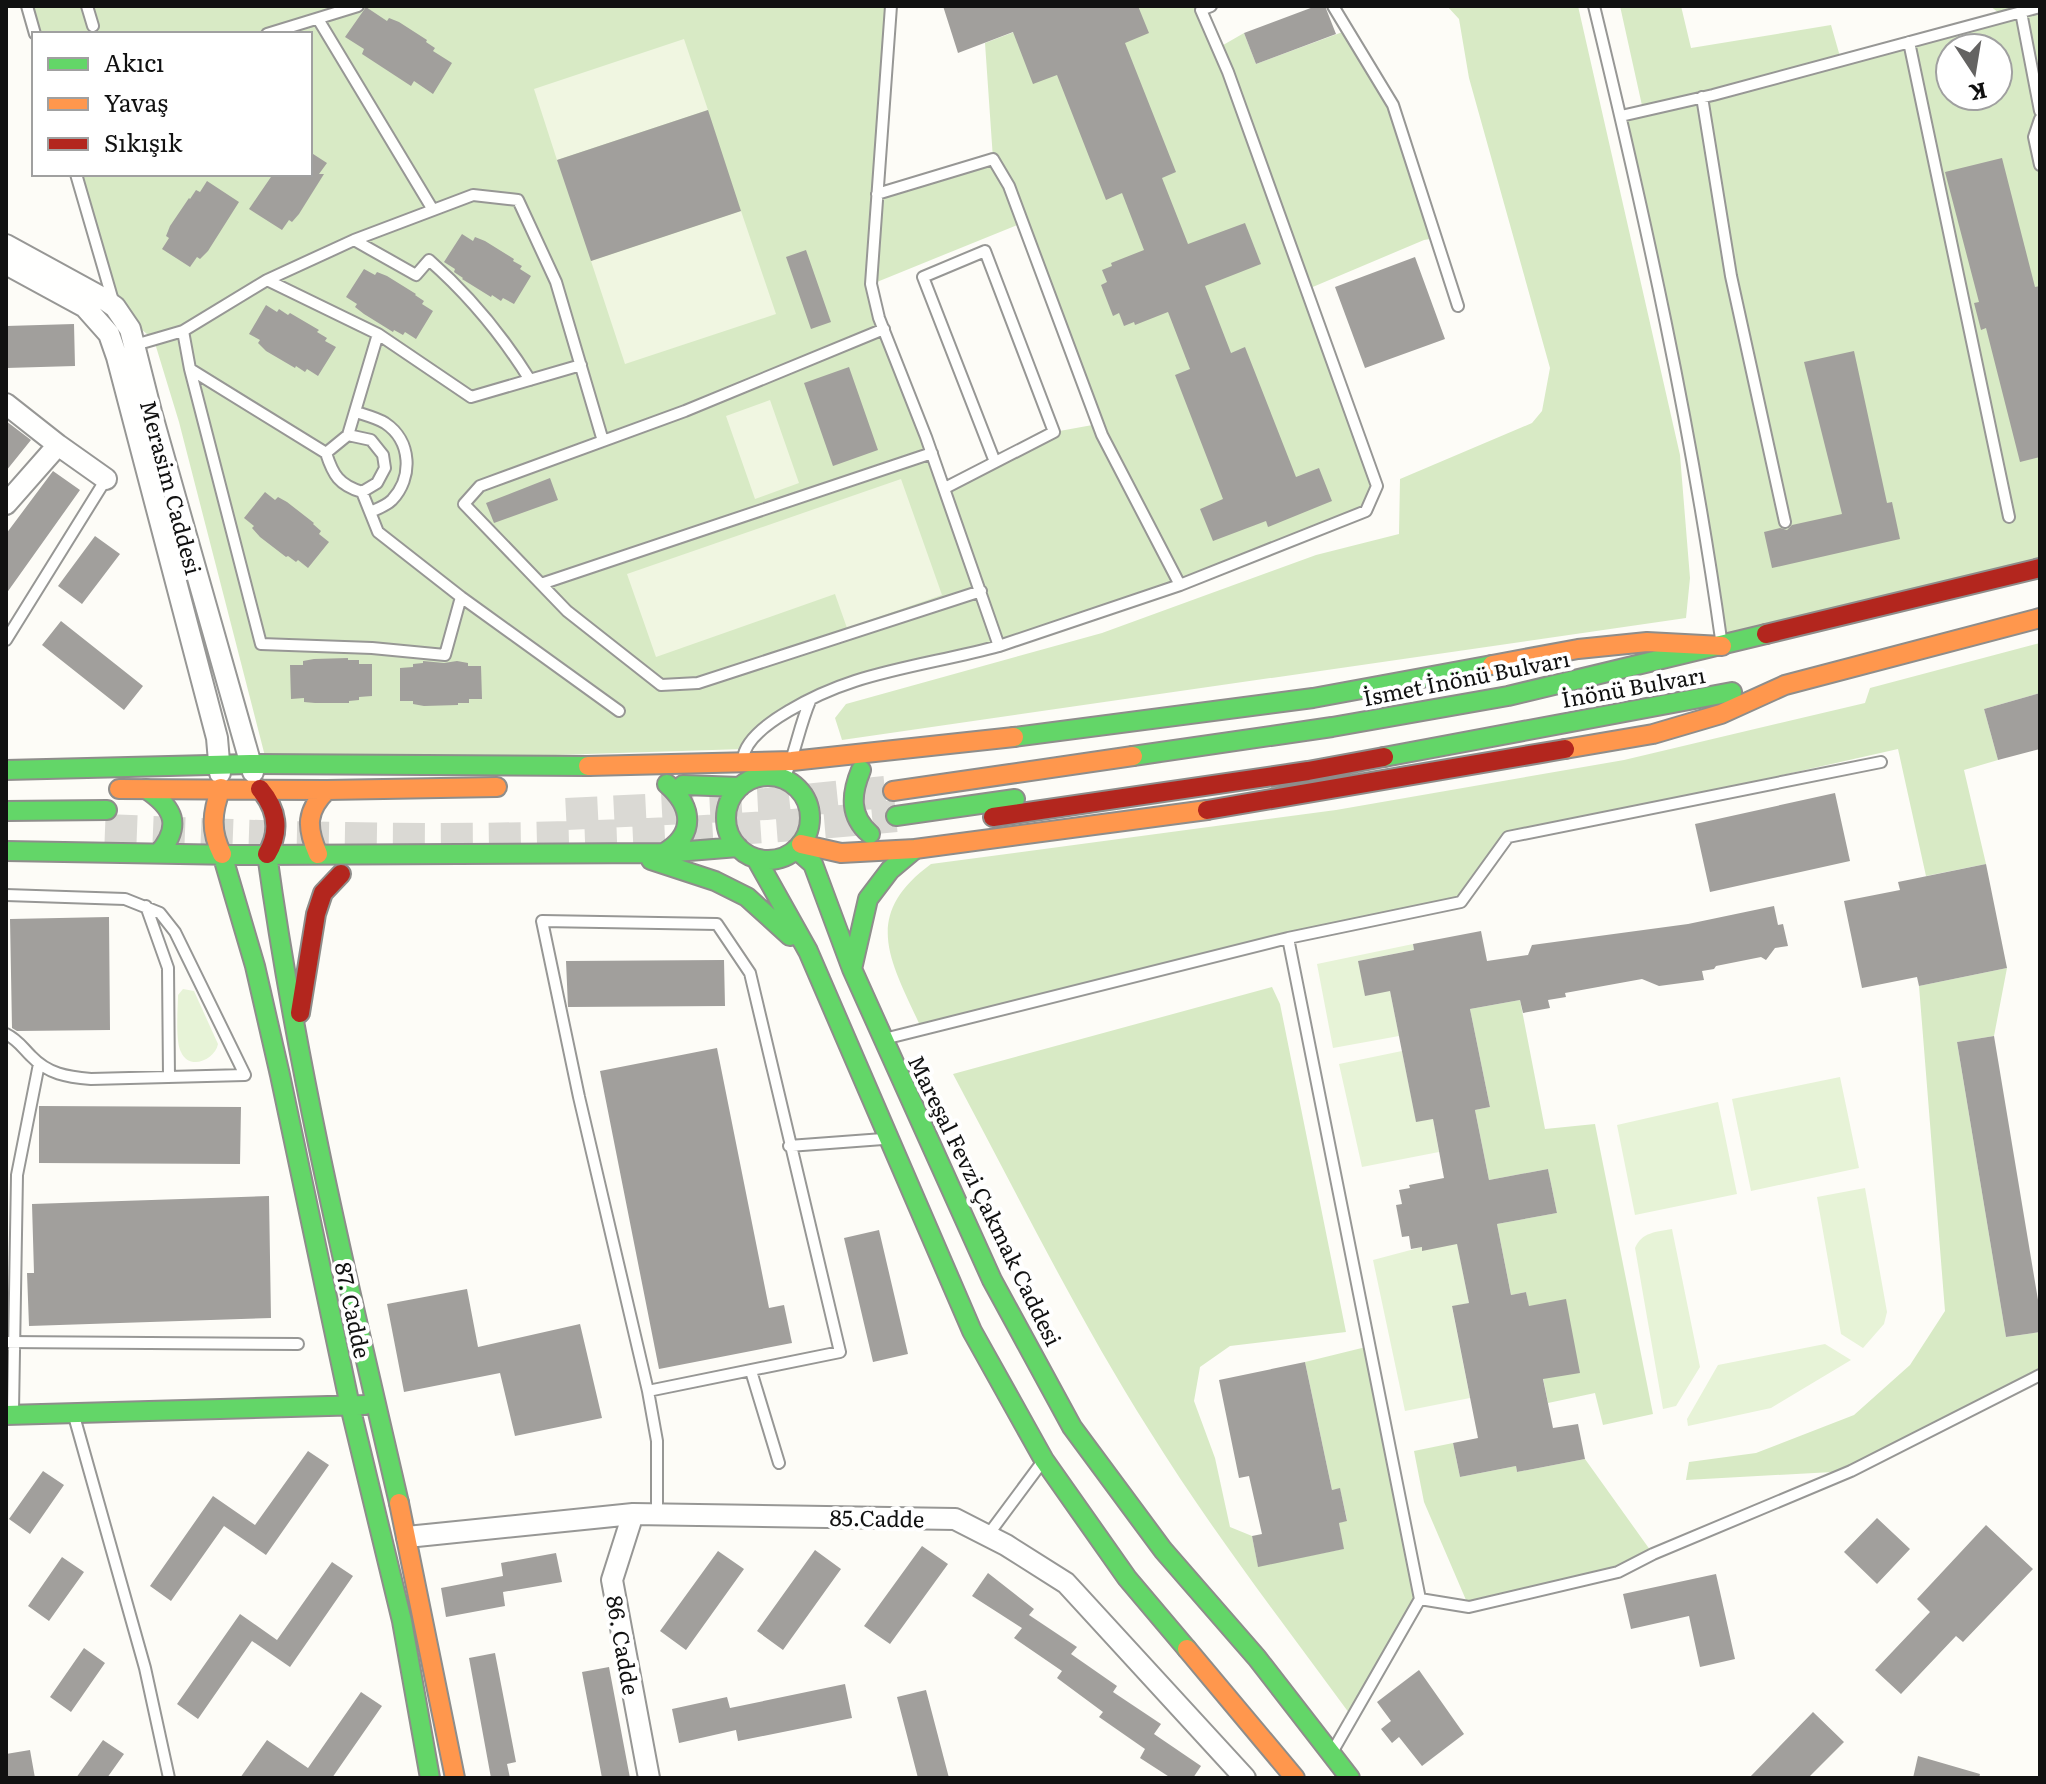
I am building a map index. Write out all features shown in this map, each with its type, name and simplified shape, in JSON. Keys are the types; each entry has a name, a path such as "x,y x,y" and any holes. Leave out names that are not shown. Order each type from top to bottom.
{"main road":[{"name":"İsmet İnönü Bulvarı","path":"893,791 1332,727 1508,696 2040,568"},
{"path":"802,842 841,853 915,849 1153,819 1653,734 1721,714 1785,685 2040,618"},
{"path":"6,770 220,764 632,766 792,761 1067,732 1313,698 1578,649 1647,642 1722,646"},
{"path":"664,853 679,845 688,830 688,819 676,790 660,784 743,785 763,776 786,780 1140,735 1722,646"},
{"name":"İnönü Bulvarı","path":"1490,736 1785,685"},
{"path":"896,816 1322,755 1490,736"},
{"path":"743,785 727,810 726,823 730,836 738,847 757,860 776,860 802,842 1308,771 1490,736"},
{"path":"861,770 854,786 853,803 860,827 870,834"},
{"path":"786,780 806,798 811,823 802,842"},
{"path":"99,789 519,787"},
{"name":"87. Cadde","path":"221,788 211,822 229,873 258,979 350,1406 402,1621 430,1778"},
{"path":"146,789 165,802 173,821 172,833 159,853"},
{"path":"260,789 270,800 276,821 273,867"},
{"path":"318,854 309,831 308,813 313,803 327,790"},
{"path":"6,811 107,810"},
{"name":"Mareşal Fevzi Çakmak Caddesi","path":"802,842 817,872 852,969 992,1280 1072,1427 1163,1550 1257,1658 1310,1768"},
{"path":"6,865 113,866 229,873 273,867 318,854 664,853 738,847"},
{"path":"852,969 868,899 890,870 915,849"},
{"path":"6,851 222,854 273,867"},
{"path":"562,872 592,870 618,861 629,853"},
{"path":"629,853 715,881 747,897 808,951"},
{"name":"Mareşal Fevzi Çakmak Caddesi","path":"757,860 808,951 972,1331 1044,1460 1127,1578 1310,1768 1350,1778"},
{"name":"87. Cadde","path":"273,867 291,1019 323,1178 407,1537 455,1778"},
{"path":"301,1058 299,1017 316,914 323,893 348,875 312,874"},
{"path":"10,1415 376,1405"}],"street":[{"path":"6,245 115,307"},
{"name":"Merasim Caddesi","path":"6,264 85,307 109,334 217,738 221,788"},
{"name":"Merasim Caddesi","path":"115,307 130,329 135,345 250,764 260,789"},
{"path":"6,404 106,479"},
{"path":"6,504 58,445"},
{"name":"85.Cadde","path":"407,1537 633,1514 955,1519 988,1535 1066,1583 1245,1778"},
{"name":"86. Cadde","path":"633,1514 612,1580 649,1778"}],"lane":[{"path":"27,6 34,32"},
{"path":"87,6 93,26"},
{"path":"274,32 358,6"},
{"path":"891,6 871,284 884,329 945,488 999,646"},
{"path":"743,785 744,749 766,724 854,681 999,646 1180,585 1366,511 1377,486 1228,72 1201,10 1211,6"},
{"path":"1333,6 1393,105 1458,306"},
{"path":"1594,6 1689,428 1722,646"},
{"path":"1621,116 2040,7"},
{"path":"2021,12 2040,111"},
{"path":"318,19 433,210"},
{"path":"1909,42 2009,517"},
{"path":"1702,97 1731,276 1785,522"},
{"path":"2040,119 2034,137 2040,165"},
{"path":"877,194 993,159 1009,186 1102,435 1180,585"},
{"path":"77,176 115,307 109,334"},
{"path":"135,345 183,331 267,280 354,240 433,210 473,195 518,200 556,282 603,441"},
{"path":"354,240 416,275 429,260 505,339 530,380"},
{"path":"945,488 1054,432 985,251 923,277 995,462"},
{"path":"267,280 378,334 471,397 581,365"},
{"path":"884,329 685,411 480,486 464,504 567,611 661,685 698,683 981,591"},
{"path":"183,331 261,644 372,648 445,655 461,597"},
{"path":"326,453 348,435 378,334"},
{"path":"190,369 326,453 332,473 344,487 362,492 377,483 385,468 383,455 371,440 348,435"},
{"path":"356,412 386,424 406,451 408,469 401,488 390,503 370,512"},
{"path":"541,584 932,453"},
{"path":"6,640 106,479"},
{"path":"362,492 378,532 461,597 619,711"},
{"path":"786,780 796,737 810,701"},
{"path":"883,1040 1288,938 1461,902 1508,837 1881,762"},
{"path":"6,895 125,899 160,913 175,932 245,1075 68,1077 50,1072 20,1042 6,1034"},
{"path":"146,906 168,968 169,1077"},
{"path":"648,1391 840,1352 750,973 717,924 542,921 579,1097 648,1391 657,1441 657,1515"},
{"path":"1288,938 1420,1599 1310,1768"},
{"path":"10,1415 11,1175 39,1064"},
{"path":"789,1146 889,1138"},
{"path":"10,1342 298,1344"},
{"path":"751,1371 779,1463"},
{"path":"1420,1599 1469,1607 1618,1572 1653,1554 1851,1471 2040,1375"},
{"path":"73,1414 145,1668 169,1778"},
{"path":"988,1535 1044,1460"}],"green space":[{"path":"27,6 891,6 877,193 993,159 985,43 1082,6 1198,6 1218,48 1244,33 1256,64 1348,30 1393,105 1436,238 1424,240 1308,289 1377,486 1366,511 999,646 854,681 767,724 744,749 267,764 179,422 154,340 115,307 77,176 312,176 312,32 34,32","holes":["1022,223 1098,424 1054,432 945,488 872,284"]},
{"path":"1447,6 1578,6 1680,455 1690,578 1686,618 842,740 835,718 846,704 1102,633 1316,555 1399,534 1400,479 1532,423 1542,411 1550,368 1469,78 1459,19"},
{"path":"1620,6 1681,6 1691,48 1831,25 1841,60 1934,35 1934,112 2014,112 2014,32 1944,32 2003,16 1990,6 2040,6 2040,568 1722,646 1715,596 1621,116 1643,110"},
{"path":"684,39 708,110 557,160 534,89"},
{"path":"741,211 776,314 625,364 591,261"},
{"path":"770,400 799,483 755,499 726,416"},
{"path":"901,479 942,595 847,628 835,594 656,657 627,574"},
{"path":"2040,643 2040,693 1984,709 1998,760 1964,770 1986,864 1926,876 1898,749 1508,837 1461,902 922,1030 893,962 888,941 889,922 895,903 909,884 931,864 1336,810 1624,760 1865,703 1870,688"},
{"path":"1413,944 1414,950 1358,961 1390,991 1399,1036 1333,1048 1317,964"},
{"path":"2007,968 1994,1036 1957,1042 2006,1337 2040,1332 2040,1375 1851,1471 1686,1480 1689,1462 1756,1453 1854,1415 1910,1365 1945,1311 1919,986"},
{"path":"1272,987 1280,1004 1346,1332 1230,1346 1200,1367 1194,1401 1215,1458 1230,1527 1252,1536 1258,1566 1343,1549 1339,1523 1347,1520 1340,1489 1332,1490 1305,1362 1370,1346 1420,1599 1352,1717 1222,1540 1149,1430 1072,1299 953,1074"},
{"path":"183,989 194,991 218,1044 212,1055 201,1061 185,1058 179,1047 178,995"},
{"path":"1520,1000 1545,1129 1595,1124 1653,1414 1603,1425 1595,1393 1548,1403 1526,1292 1511,1295 1497,1224 1557,1213 1548,1169 1489,1180 1475,1110 1490,1107 1470,1009"},
{"path":"1402,1051 1416,1121 1433,1119 1439,1152 1362,1167 1339,1064"},
{"path":"1840,1077 1859,1168 1751,1191 1732,1099"},
{"path":"1718,1102 1737,1194 1635,1215 1617,1125"},
{"path":"1865,1188 1887,1312 1884,1324 1863,1348 1841,1334 1817,1197"},
{"path":"1672,1229 1700,1367 1676,1406 1663,1409 1635,1248 1646,1236"},
{"path":"1455,1233 1469,1303 1452,1307 1470,1398 1405,1411 1373,1260 1422,1247 1422,1250"},
{"path":"1825,1344 1851,1360 1771,1408 1688,1426 1687,1419 1718,1365"},
{"path":"1453,1443 1460,1477 1516,1466 1517,1472 1585,1459 1653,1554 1618,1572 1469,1607 1424,1502 1414,1451"}],"building":[{"path":"943,6 1138,6 1149,33 1125,43 1176,172 1162,178 1188,244 1245,223 1261,264 1205,286 1231,353 1245,347 1296,477 1319,468 1332,501 1268,527 1266,521 1213,541 1200,509 1223,499 1175,375 1190,369 1168,312 1124,326 1119,313 1113,316 1101,285 1107,282 1102,270 1112,266 1111,263 1144,250 1122,193 1106,200 1057,75 1033,84 1013,32 958,53"},
{"path":"1316,6 1325,6 1336,34 1256,64 1244,33"},
{"path":"366,7 387,21 389,18 399,22 427,40 435,48 433,51 452,63 433,94 414,81 411,86 362,54 364,49 345,37"},
{"path":"708,110 741,211 591,261 557,160"},
{"path":"312,153 327,163 319,174 324,174 299,214 292,222 289,220 282,230 249,209 272,176 312,176"},
{"path":"2002,158 2035,287 2040,286 2040,457 2020,462 1986,328 1981,330 1974,303 1979,302 1945,172"},
{"path":"207,181 239,202 208,251 200,259 197,257 190,267 162,249 169,238 166,236 170,226 189,198 196,190 200,192"},
{"path":"462,234 473,241 475,237 485,241 514,259 522,266 520,269 531,276 514,304 503,298 501,301 491,297 462,279 454,272 455,269 444,262"},
{"path":"806,250 831,322 811,329 786,257"},
{"path":"1415,257 1445,339 1365,368 1335,287"},
{"path":"364,269 375,275 377,272 387,276 416,294 424,301 422,304 433,311 416,339 405,332 403,335 393,332 364,314 355,307 357,304 346,297"},
{"path":"266,305 277,312 279,309 288,315 290,313 319,330 317,332 327,338 325,341 336,347 318,376 307,369 305,372 295,368 266,351 258,343 260,340 249,334"},
{"path":"74,324 75,366 6,368 6,326"},
{"path":"1854,351 1887,503 1892,502 1900,539 1772,568 1764,532 1780,528 1787,530 1792,525 1842,514 1804,362"},
{"path":"849,367 878,450 833,466 804,383"},
{"path":"6,421 31,440 6,471"},
{"path":"53,471 80,490 6,594 6,534"},
{"path":"550,478 558,500 494,523 486,503"},
{"path":"265,492 275,500 278,497 287,502 314,523 321,531 319,534 329,542 308,568 298,560 296,562 286,557 260,537 252,528 254,526 244,518"},
{"path":"95,536 120,554 82,604 58,586"},
{"path":"61,621 143,686 124,710 42,645"},
{"path":"314,659 359,660 359,664 372,664 372,696 359,697 359,700 349,703 291,699 290,665 303,665 303,661"},
{"path":"457,661 468,663 468,666 481,666 482,699 469,699 469,703 458,705 424,706 413,704 413,701 400,701 400,668 413,667 413,664"},
{"path":"2040,693 2040,749 1998,760 1984,709"},
{"path":"1835,793 1850,861 1710,892 1695,824"},
{"path":"1986,864 2007,968 1919,986 1917,977 1862,988 1844,901 1900,890 1898,882"},
{"path":"1774,906 1778,925 1783,924 1788,946 1775,948 1766,960 1761,957 1716,966 1702,971 1704,980 1659,986 1642,979 1565,993 1566,997 1548,1000 1550,1008 1523,1013 1520,1000 1470,1009 1490,1107 1475,1110 1489,1180 1548,1169 1557,1213 1497,1224 1511,1295 1526,1292 1529,1306 1566,1299 1580,1373 1543,1379 1553,1428 1578,1424 1585,1459 1517,1472 1516,1466 1460,1477 1453,1443 1478,1438 1452,1306 1469,1303 1457,1244 1422,1251 1422,1247 1411,1249 1409,1236 1402,1237 1396,1205 1402,1204 1399,1190 1444,1178 1433,1119 1416,1122 1390,991 1365,996 1358,961 1414,950 1413,944 1481,931 1487,961 1528,955 1532,945 1688,924"},
{"path":"109,917 110,1030 17,1031 12,1028 10,919"},
{"path":"724,960 725,1006 568,1007 566,961"},
{"path":"1994,1036 2040,1312 2040,1332 2006,1337 1957,1042"},
{"path":"717,1048 769,1308 784,1305 792,1343 659,1369 600,1071"},
{"path":"39,1106 241,1107 240,1164 39,1163"},
{"path":"269,1196 271,1318 29,1326 27,1273 34,1273 32,1204"},
{"path":"879,1230 908,1354 873,1362 844,1238"},
{"path":"467,1289 478,1347 580,1324 602,1418 515,1436 500,1373 404,1392 387,1304"},
{"path":"1305,1362 1332,1490 1340,1488 1347,1521 1339,1523 1344,1549 1258,1567 1252,1536 1262,1534 1249,1476 1239,1478 1219,1380"},
{"path":"308,1451 329,1465 266,1555 224,1526 171,1601 150,1586 213,1496 255,1525"},
{"path":"43,1471 64,1485 30,1534 9,1519"},
{"path":"1877,1518 1910,1549 1877,1584 1844,1552"},
{"path":"1986,1525 2033,1569 1963,1642 1956,1636 1901,1694 1875,1670 1930,1612 1917,1599"},
{"path":"922,1546 948,1564 890,1644 864,1626"},
{"path":"815,1550 841,1569 783,1650 757,1631"},
{"path":"718,1551 744,1569 686,1650 660,1631"},
{"path":"556,1553 562,1582 503,1592 505,1606 446,1617 441,1588 503,1576 501,1563"},
{"path":"62,1557 84,1572 49,1621 28,1606"},
{"path":"332,1562 353,1576 290,1667 252,1641 198,1719 177,1704 240,1614 277,1640"},
{"path":"988,1573 1034,1609 1029,1615 1077,1647 1071,1654 1117,1686 1113,1692 1161,1724 1154,1734 1201,1766 1193,1778 1171,1778 1140,1758 1145,1749 1099,1717 1103,1712 1057,1678 1062,1671 1014,1638 1022,1628 972,1596"},
{"path":"1716,1574 1735,1659 1700,1667 1689,1616 1631,1629 1623,1594"},
{"path":"84,1648 105,1663 71,1712 50,1697"},
{"path":"495,1653 516,1762 507,1764 510,1778 491,1778 469,1658"},
{"path":"609,1667 630,1778 602,1778 582,1672"},
{"path":"1419,1670 1464,1734 1422,1766 1399,1737 1392,1743 1381,1729 1391,1721 1377,1702"},
{"path":"845,1684 852,1718 738,1741 736,1730 679,1743 672,1709 727,1697 730,1708"},
{"path":"926,1690 949,1778 918,1778 897,1697"},
{"path":"361,1692 382,1706 332,1778 240,1778 267,1740 308,1768"},
{"path":"1813,1712 1844,1742 1808,1778 1749,1778"},
{"path":"103,1740 124,1754 107,1778 76,1778"},
{"path":"30,1750 35,1778 6,1778 6,1754"},
{"path":"1918,1756 1980,1774 1979,1778 1913,1778"}],"tunnel":[{"path":"566,814 766,804 893,791"},
{"path":"105,830 411,839 550,838 758,828 896,816"}],"traffic: fast":[{"path":"1133,756 1332,727 1508,696 1766,634"},
{"path":"1014,737 1313,698 1492,665"},
{"path":"1384,757 1732,692"},
{"path":"6,770 250,764 588,766"},
{"path":"861,770 855,788 855,812 870,834"},
{"path":"768,776 784,779 798,788 807,802 810,818 807,834 798,848 784,857 768,860 752,857 738,848 729,834 726,818 729,802 738,788 752,779 768,776"},
{"path":"664,853 682,837 687,820 682,802 667,784"},
{"path":"683,785 740,787"},
{"path":"146,789 163,803 172,818 171,834 159,853"},
{"path":"896,816 1015,799"},
{"path":"6,811 107,810"},
{"path":"6,851 237,855 664,853 738,847"},
{"path":"796,849 813,864 852,969 992,1280 1072,1427 1163,1550 1257,1658 1350,1778"},
{"path":"852,969 868,899 890,870 915,849"},
{"path":"222,854 255,966 280,1075 350,1406 402,1621 430,1778"},
{"path":"267,854 309,1099 399,1503"},
{"path":"651,860 715,881 747,897 790,936"},
{"path":"757,860 808,951 972,1331 1044,1460 1127,1578 1187,1649"},
{"path":"6,1415 365,1405"}],"traffic: slow":[{"path":"1565,749 1653,734 1721,714 1785,685 2040,618"},
{"path":"1492,665 1578,649 1647,642 1722,646"},
{"path":"588,766 792,761 1014,737"},
{"path":"893,791 1133,756"},
{"path":"119,789 497,787"},
{"path":"221,788 214,821 222,854"},
{"path":"318,854 311,836 310,820 315,805 327,790"},
{"path":"801,844 841,853 915,849 1207,810"},
{"path":"399,1503 455,1778"},
{"path":"1187,1649 1295,1778"}],"traffic: jam":[{"path":"1766,634 2040,568"},
{"path":"1207,810 1565,749"},
{"path":"993,817 1384,757"},
{"path":"260,789 270,804 275,820 274,837 267,854"},
{"path":"300,1013 316,914 323,893 341,874"}]}
